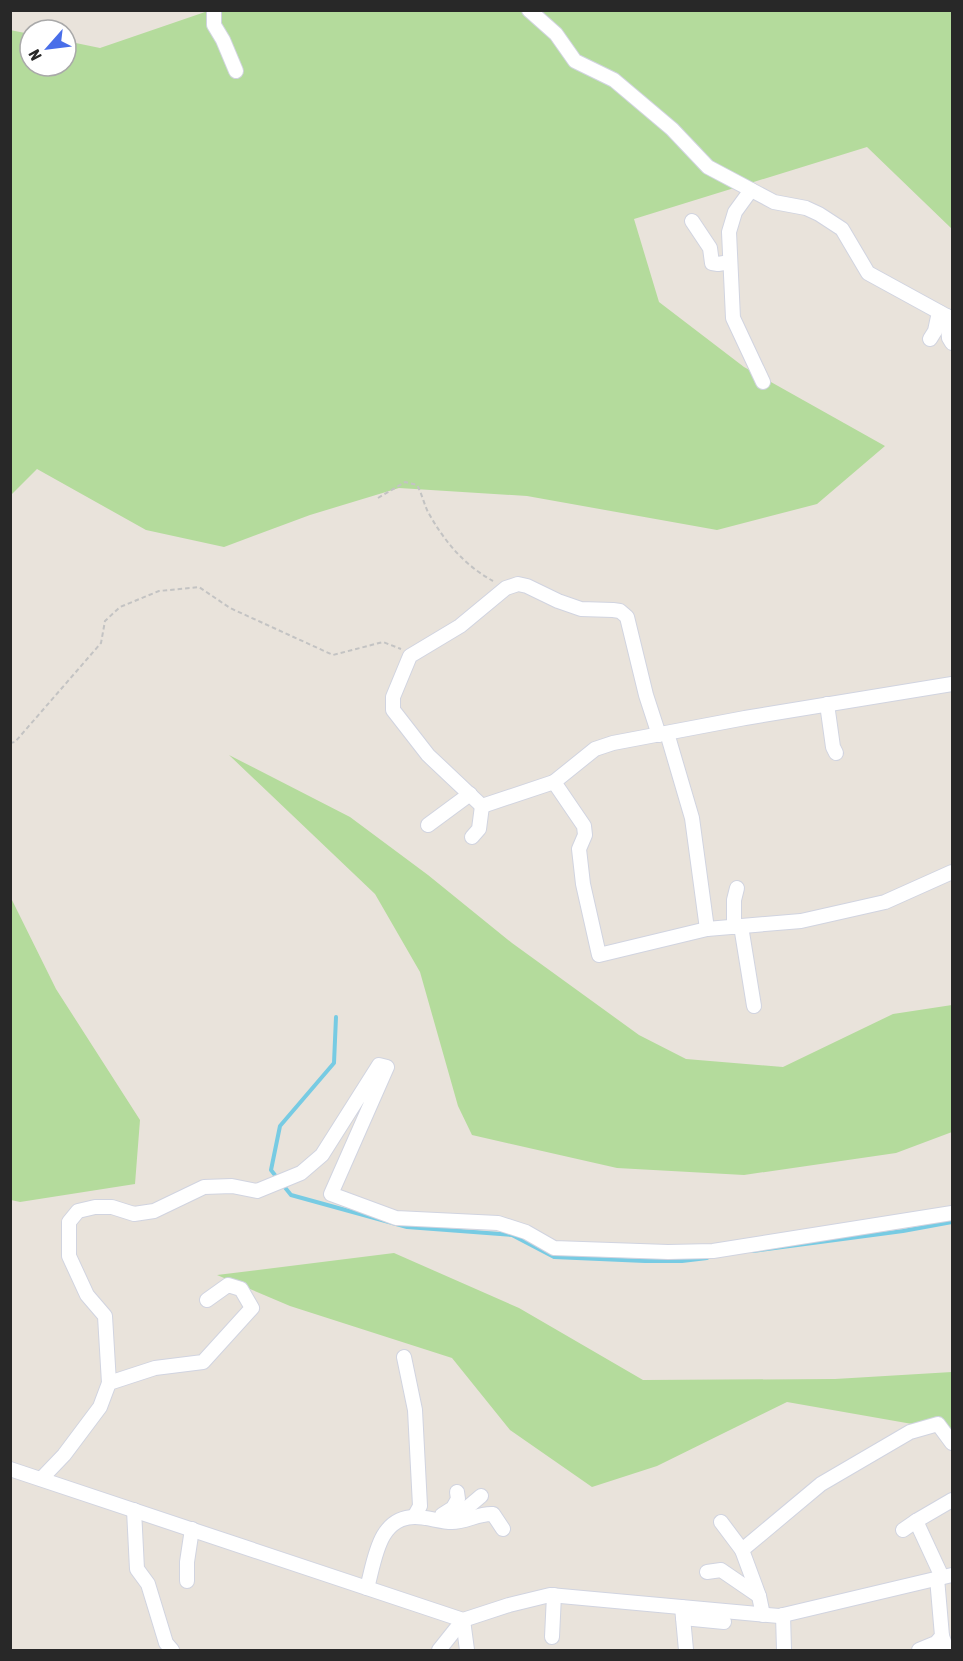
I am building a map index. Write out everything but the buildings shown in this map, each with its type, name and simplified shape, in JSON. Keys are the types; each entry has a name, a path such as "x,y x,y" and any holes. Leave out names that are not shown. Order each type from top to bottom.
{"street":[{"path":"214,10 214,26 223,40 236,71"},
{"path":"529,10 556,34 575,62 614,80 672,129 708,167 774,202 806,208 819,214 842,229 868,273 946,315"},
{"path":"751,190 735,212 729,232 733,318 763,382"},
{"path":"692,220 710,248 712,262 718,264 730,262"},
{"path":"930,339 946,315"},
{"path":"946,315 949,338 952,343"},
{"path":"482,806 428,755 393,710 393,697 410,656 460,626 506,588 518,584 581,609 620,611 627,617 646,694 663,734 692,818 708,929"},
{"path":"482,806 554,782 595,749 613,743 952,684"},
{"path":"827,704 833,747 836,753"},
{"path":"554,782 584,826 585,835 579,849 583,884 599,955 708,929 801,921 885,902 952,872"},
{"path":"428,825 470,794"},
{"path":"472,837 479,829 482,806"},
{"path":"737,888 734,900 737,926 753,1006"},
{"path":"41,1479 64,1455 100,1407 109,1383 105,1316 87,1295 69,1256 69,1222 78,1210 112,1207 134,1214 154,1211 204,1187 232,1186 257,1191 301,1173 322,1155 380,1065 387,1067 331,1194 396,1218 498,1223 526,1232 554,1248 668,1252 713,1251 952,1213"},
{"path":"109,1383 155,1368 203,1362 252,1308 241,1288 228,1285 207,1300"},
{"path":"404,1357 415,1422 420,1506 414,1517"},
{"path":"742,1550 821,1484 910,1432 938,1424 952,1443"},
{"path":"10,1469 463,1620"},
{"path":"440,1520 453,1508 458,1499 457,1492"},
{"path":"440,1520 468,1507 481,1496"},
{"path":"903,1530 952,1500"},
{"path":"134,1510 137,1569 148,1584 166,1643 172,1650"},
{"path":"367,1587 383,1534 394,1521 414,1517 455,1522 482,1513 493,1514 503,1529"},
{"path":"916,1521 944,1576 942,1636 947,1650"},
{"path":"721,1522 742,1550 759,1596 763,1615"},
{"path":"187,1581 187,1562 192,1529"},
{"path":"707,1572 721,1570 759,1596"},
{"path":"682,1613 783,1615 944,1576"},
{"path":"552,1636 554,1595"},
{"path":"439,1650 463,1620 509,1605 554,1595 682,1613 724,1622"},
{"path":"682,1613 686,1650"},
{"path":"783,1615 784,1650"},
{"path":"463,1620 467,1650"},
{"path":"919,1650 936,1643 942,1636"}],"path":[{"path":"378,498 405,482 417,485 426,509 447,543 476,572 506,588"},
{"path":"10,743 15,742 100,643 105,621 120,607 159,591 199,587 230,608 333,656 383,642 410,656"}],"green space":[{"path":"208,11 952,11 952,229 867,147 634,219 659,302 744,367 885,446 817,504 717,530 527,496 399,488 310,515 224,547 146,530 37,469 11,495 10,30 18,32 18,78 78,78 78,43 100,48"},
{"path":"229,755 350,817 428,875 512,943 639,1035 686,1059 783,1067 893,1014 952,1005 952,1132 896,1153 744,1175 617,1168 472,1135 458,1106 420,972 375,894"},
{"path":"10,896 56,989 140,1120 135,1184 20,1202 11,1200"},
{"path":"394,1253 519,1308 643,1380 835,1379 952,1372 952,1431 787,1402 657,1466 592,1487 510,1430 452,1358 290,1306 217,1275"}],"waterway":[{"path":"278,1179 271,1170 280,1126 334,1063 336,1017"},
{"path":"283,1185 291,1195 407,1227 512,1235 554,1257 645,1261 707,1258"},
{"path":"753,1251 903,1231 952,1222"}]}
